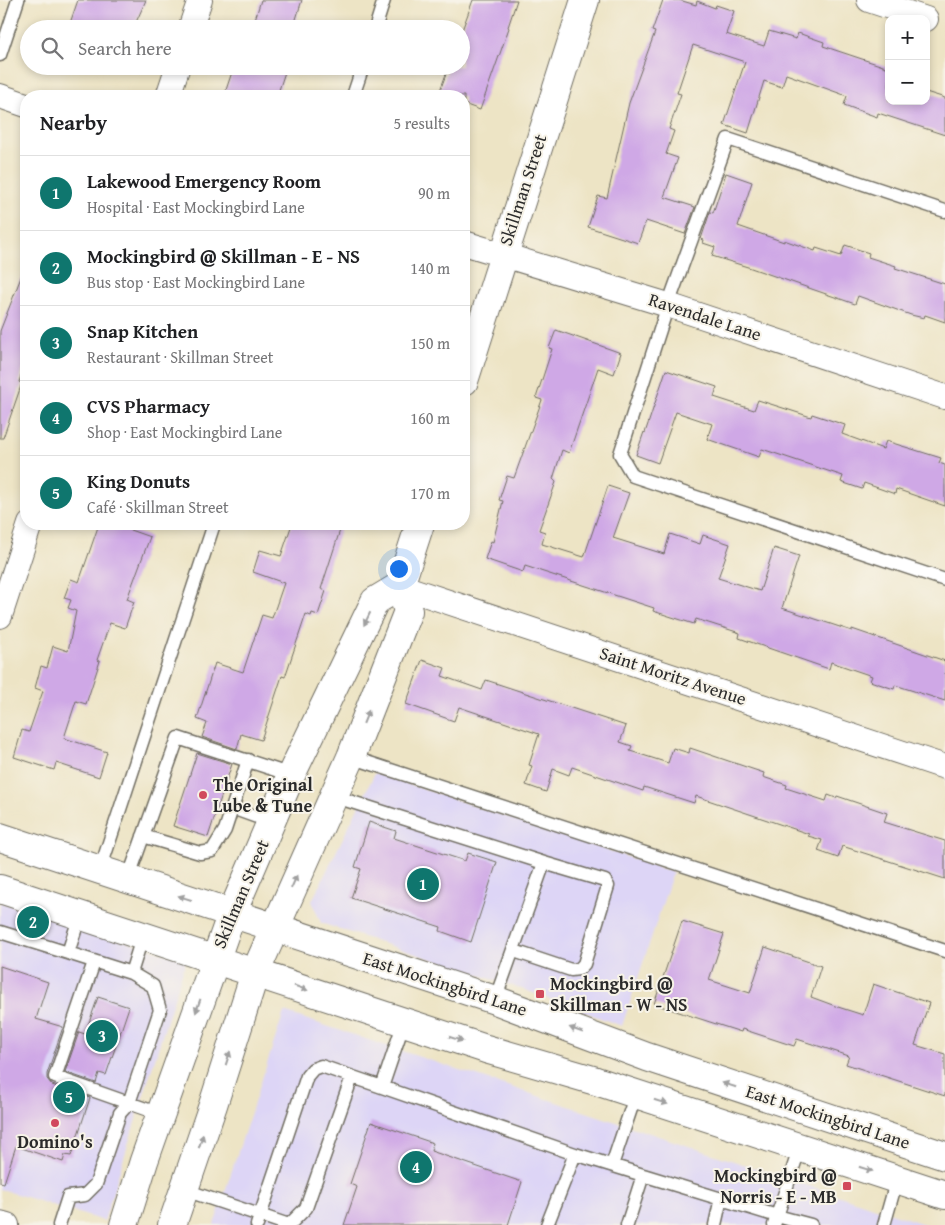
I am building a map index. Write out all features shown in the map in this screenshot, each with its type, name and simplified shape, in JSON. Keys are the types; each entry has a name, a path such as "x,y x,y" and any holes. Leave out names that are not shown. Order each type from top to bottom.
{"main road":[{"name":"Skillman Street","path":"470,362 584,0"},
{"path":"172,1225 255,972 350,757 408,611 400,586 418,530"},
{"name":"Skillman Street","path":"124,1225 160,1114 214,960 291,775 375,601 400,586"},
{"name":"East Mockingbird Lane","path":"0,837 495,1000 647,1058 945,1156"},
{"path":"0,889 486,1049 636,1094 945,1195"},
{"path":"636,1094 647,1058"},
{"path":"897,1179 908,1144"}],"street":[{"path":"193,20 200,0"},
{"path":"868,0 914,15"},
{"path":"930,20 945,25"},
{"path":"170,90 175,75"},
{"path":"0,96 20,102"},
{"name":"Ravendale Lane","path":"470,245 668,305 945,397"},
{"path":"0,616 28,530"},
{"name":"Saint Moritz Avenue","path":"400,586 945,766"},
{"path":"0,1223 6,1225"}],"lane":[{"path":"0,55 18,0"},
{"path":"378,20 384,0"},
{"path":"355,90 360,75"},
{"path":"945,211 728,139 668,305 620,454 633,476 945,580"},
{"path":"100,870 212,530"},
{"path":"128,879 178,738 291,775"},
{"path":"350,757 945,951"},
{"path":"143,836 200,853 212,851 225,830 248,760"},
{"path":"333,796 604,881 608,886 584,964 579,969 571,970 514,951"},
{"path":"232,808 271,822"},
{"path":"495,1000 544,863"},
{"path":"68,953 80,915"},
{"path":"0,932 131,973 153,986 160,1010 129,1103 120,1113 96,1184 85,1195 68,1197 59,1225"},
{"path":"131,973 143,935"},
{"path":"94,962 55,1077 160,1114"},
{"path":"382,1088 404,1022"},
{"path":"259,1220 307,1076 313,1069 321,1066 575,1154 721,1198 776,1220 811,1225"},
{"path":"184,1190 259,1220 289,1225 306,1208 352,1077"},
{"path":"612,1165 636,1094"},
{"path":"776,1220 800,1147"},
{"path":"547,1225 575,1154"},
{"path":"627,1225 643,1175"},
{"path":"884,1225 897,1179"},
{"path":"715,1225 721,1198"}],"shaded area":[{"path":"375,773 673,872 622,1026 525,990 321,923 312,901"},
{"path":"0,902 186,960 104,1221 0,1189"},
{"path":"284,1012 305,1019 927,1225 214,1225"}],"building":[{"path":"78,0 146,0 137,20 71,20"},
{"path":"261,0 302,0 296,20 255,20"},
{"path":"473,0 517,0 480,110 470,106 470,90 440,90 446,75 470,75 470,20 466,20"},
{"path":"663,0 679,0 696,5 697,1 715,8 716,5 734,11 726,34 764,46 769,31 796,39 798,33 824,42 823,46 885,67 885,105 930,105 930,93 945,98 945,135 878,113 877,117 844,105 847,96 786,74 782,87 764,81 748,133 724,125 745,62 693,45 677,93 681,94 669,129 674,131 666,154 678,158 664,197 695,207 685,234 646,221 638,243 588,227 598,196 607,198 629,103 655,32 652,31"},
{"path":"231,75 284,75 279,90 226,90"},
{"path":"726,173 752,182 738,226 784,242 784,240 815,251 816,248 841,256 845,245 869,253 868,257 896,266 895,268 945,284 945,322 925,315 924,318 911,315 858,296 855,304 712,256 715,247 703,243 704,240 701,239 710,212 713,213"},
{"path":"20,280 20,389 3,438 0,438 0,331"},
{"path":"556,330 621,353 614,374 598,368 569,453 562,450 553,479 556,482 539,530 545,532 542,544 584,557 608,486 629,493 613,538 664,554 670,534 700,544 703,535 730,544 718,578 760,591 774,548 799,556 782,608 852,631 852,629 945,661 945,701 895,685 894,689 870,681 872,676 831,662 829,669 739,638 740,633 696,619 694,624 653,611 654,608 525,566 523,572 485,559 491,541 493,542 503,501 499,500 507,476 514,478 542,400 536,398 552,349 549,348"},
{"path":"666,370 717,387 714,397 754,410 758,400 811,417 812,414 845,425 842,434 883,449 886,441 941,458 939,463 945,465 945,506 896,489 895,494 864,483 862,489 841,482 843,476 762,449 759,457 707,439 712,424 676,412 658,463 636,455"},
{"path":"97,530 130,530 150,537 127,599 134,602 125,628 110,623 97,660 100,661 86,704 76,701 64,738 107,752 99,777 56,763 54,770 14,757 22,730 29,732 43,691 35,688 41,666 47,668 53,646 68,651 76,611 68,608 71,600 64,598 71,579 79,582"},
{"path":"290,530 340,530 321,589 326,591 318,615 312,613 311,616 306,614 285,677 282,676 261,740 241,734 237,749 202,737 207,723 197,719 215,663 243,672 262,615 272,618 284,583 253,572 260,550 281,556"},
{"path":"422,660 445,668 442,676 482,690 486,680 626,726 620,742 632,746 630,751 668,763 673,748 689,753 690,748 764,773 763,777 787,785 786,788 826,801 828,795 836,798 837,796 887,813 884,822 945,841 945,879 842,846 838,858 818,851 822,840 808,836 809,834 696,796 694,803 644,787 643,791 572,767 569,775 553,769 546,792 526,785 532,766 529,765 539,734 459,707 454,721 406,704"},
{"name":"The Original Lube & Tune","path":"197,753 232,764 208,837 173,826"},
{"path":"369,822 396,831 394,838 465,861 468,853 497,862 471,942 440,931 441,927 351,898 361,869 355,867"},
{"path":"682,921 724,934 709,980 750,993 765,947 821,966 811,997 838,1007 863,1015 873,984 929,1003 915,1045 945,1054 945,1096 846,1064 849,1056 797,1039 794,1046 742,1029 741,1032 654,1004"},
{"path":"0,966 48,982 36,1019 63,1027 47,1079 52,1085 90,1098 71,1156 65,1155 63,1162 16,1146 4,1183 0,1182"},
{"path":"98,997 129,1007 106,1075 99,1073 96,1083 65,1072 79,1032 85,1034"},
{"path":"371,1122 433,1143 431,1151 522,1182 508,1225 344,1225 357,1187 350,1184"}],"place":[{"name":"The Original Lube & Tune","path":"203,795"},
{"name":"Lakewood Emergency Room","path":"423,884"},
{"name":"Mockingbird @ Skillman - E - NS","path":"33,922"},
{"name":"Mockingbird @ Skillman - W - NS","path":"540,994"},
{"name":"Snap Kitchen","path":"102,1036"},
{"name":"King Donuts","path":"69,1097"},
{"name":"Domino's","path":"55,1123"},
{"name":"CVS Pharmacy","path":"416,1167"},
{"name":"Mockingbird @ Norris - E - MB","path":"847,1186"}]}
